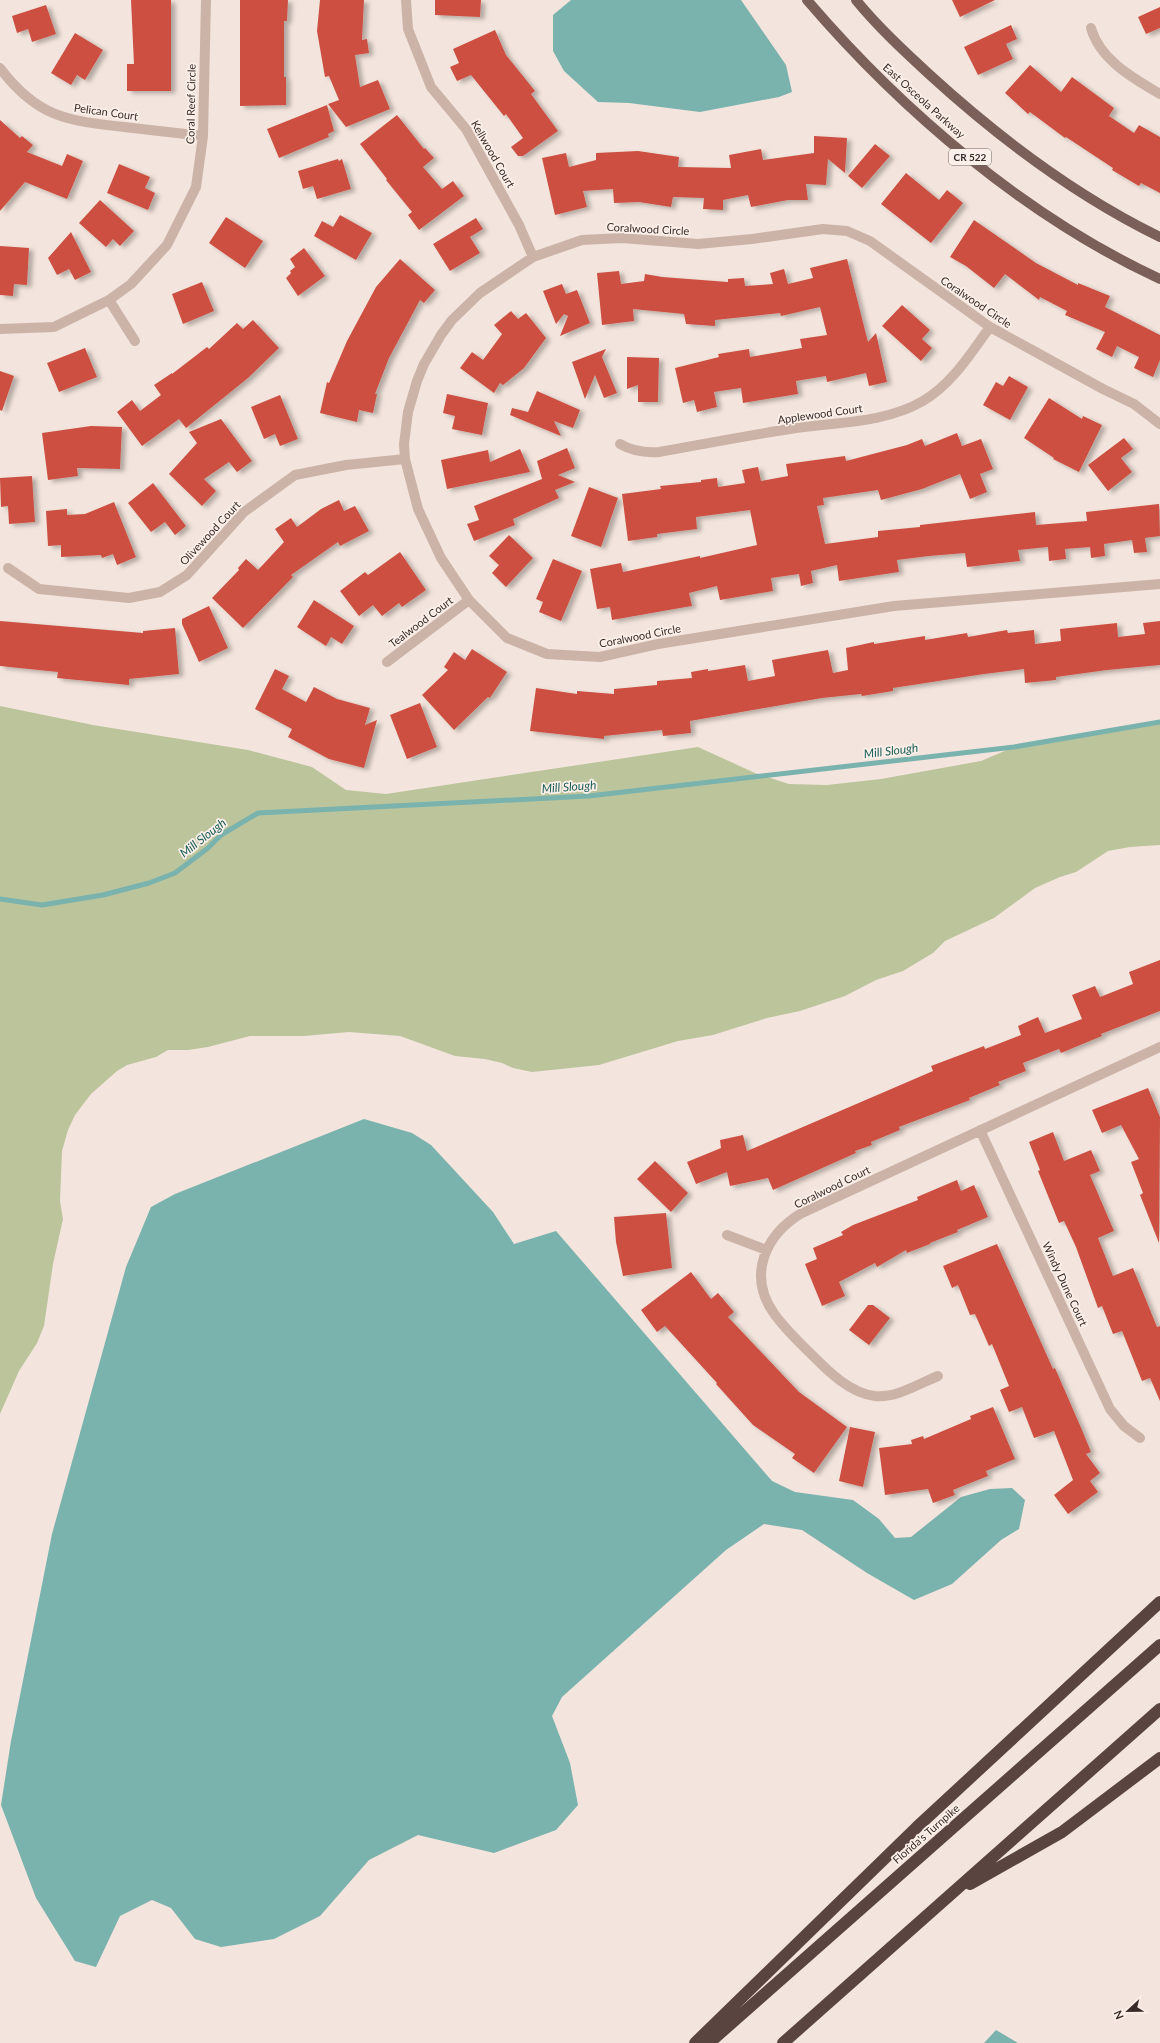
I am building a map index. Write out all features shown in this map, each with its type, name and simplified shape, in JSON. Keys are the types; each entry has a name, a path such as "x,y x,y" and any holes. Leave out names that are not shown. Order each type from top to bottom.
{"highway":[{"path":"695,2043 917,1827 1160,1602"},
{"name":"Florida's Turnpike","path":"709,2043 1160,1645"},
{"path":"783,2043 1160,1709"},
{"path":"950,1896 1062,1832 1160,1758"}],"main road":[{"name":"East Osceola Parkway","path":"807,0 840,38 897,95 954,145 1028,202 1081,236 1160,279"},
{"name":"East Osceola Parkway","path":"856,0 868,15 973,115 1051,172 1112,211 1160,237"}],"street":[{"name":"Coral Reef Circle","path":"0,329 54,327 109,300 131,284 167,245 196,187 203,136 206,0"},
{"name":"Kellwood Court","path":"406,0 408,30 432,87 466,129 519,225 533,257"},
{"path":"1091,28 1098,45 1112,61 1160,94"},
{"name":"Pelican Court","path":"0,68 19,91 32,102 62,117 88,123 203,136"},
{"name":"Coralwood Circle","path":"1160,424 1134,404 1103,389 990,327 932,286 881,247 859,235 842,230 809,231 752,239 698,244 622,238 582,240 533,257 480,293 452,320 431,349 417,381 408,412 404,444 405,459 418,509 441,558 470,600 507,638 547,654 600,657 658,644 894,606 1160,584"},
{"path":"109,300 135,341"},
{"name":"Applewood Court","path":"620,444 628,449 659,452 784,430 880,418 896,413 924,400 946,384 990,327"},
{"name":"Olivewood Court","path":"8,568 39,589 129,598 160,592 187,575 244,512 295,474 346,465 405,459"},
{"name":"Tealwood Court","path":"387,662 470,600"},
{"name":"Coralwood Court","path":"938,1376 893,1395 884,1396 865,1393 846,1383 822,1365 788,1331 772,1312 764,1293 762,1283 763,1261 766,1250 775,1235 800,1214 1160,1047"},
{"name":"Windy Dune Court","path":"980,1130 1110,1409 1124,1426 1140,1438"},
{"path":"727,1235 766,1250"}],"green space":[{"name":"Mill Slough","path":"0,706 93,725 248,750 312,767 346,790 386,794 698,747 755,773 789,784 827,785 881,779 981,761 1014,747 1160,722 1160,845 1130,847 1108,851 1076,872 1035,888 994,918 945,941 933,953 903,971 876,980 845,996 800,1011 767,1018 713,1035 678,1041 599,1065 532,1072 513,1068 502,1063 485,1059 455,1056 400,1036 349,1032 304,1036 250,1036 208,1047 188,1050 168,1050 156,1057 127,1065 117,1071 91,1094 75,1115 68,1130 62,1151 60,1201 63,1219 53,1264 44,1326 37,1343 19,1371 0,1414"}],"water":[{"path":"571,0 741,0 786,65 792,92 779,97 700,112 629,103 598,102 564,71 553,51 553,15"},
{"path":"364,1119 412,1133 431,1145 493,1212 514,1244 556,1231 772,1481 795,1492 853,1500 879,1519 895,1538 911,1537 961,1497 990,1489 1012,1488 1025,1500 1019,1529 1001,1540 952,1584 914,1600 867,1573 802,1530 764,1524 726,1550 562,1697 552,1716 570,1763 578,1805 556,1830 494,1853 418,1835 369,1860 320,1916 274,1939 221,1947 195,1939 171,1908 152,1900 120,1916 96,1967 75,1961 36,1898 1,1805 11,1741 52,1534 126,1267 151,1207 175,1194"},
{"path":"996,2030 1018,2043 984,2043"}],"building":[{"path":"131,0 171,0 171,91 127,91 127,64 134,64"},
{"path":"240,0 288,0 287,21 284,21 284,77 286,77 286,105 240,106"},
{"path":"320,0 364,0 362,40 367,39 369,53 355,55 360,87 378,80 390,109 346,127 328,104 339,100 329,76 325,77 317,31"},
{"path":"435,0 481,0 480,17 435,15"},
{"path":"952,0 995,0 960,17"},
{"path":"46,5 56,34 32,42 28,29 17,33 12,16"},
{"path":"1160,7 1160,28 1146,34 1138,17"},
{"path":"1011,25 1017,39 1006,44 1013,59 978,75 964,47"},
{"path":"495,30 506,55 535,91 531,94 558,131 523,156 518,156 511,147 523,138 506,114 504,116 471,75 457,81 450,67 459,63 453,49"},
{"path":"75,33 103,50 85,80 77,75 71,85 51,73"},
{"path":"1030,65 1061,92 1072,77 1114,108 1109,116 1134,133 1139,125 1160,137 1160,193 1141,183 1139,186 1112,170 1113,168 1066,137 1065,138 1030,112 1028,114 1005,93"},
{"path":"327,105 334,131 328,134 329,137 279,158 267,129"},
{"path":"397,115 424,149 425,148 434,158 423,167 442,189 453,181 464,196 419,230 408,215 412,212 386,180 387,179 360,144"},
{"path":"0,120 20,138 22,136 33,145 27,152 62,166 67,154 83,161 67,199 25,182 0,211"},
{"path":"814,136 847,138 845,173 828,159 826,185 806,184 808,200 788,200 751,207 748,195 723,200 723,210 703,209 704,198 673,197 671,207 639,202 614,203 613,189 583,191 587,207 555,215 542,158 566,153 569,167 596,160 596,153 638,151 679,157 678,167 731,168 729,155 761,149 763,160 814,153"},
{"path":"875,144 890,156 862,188 848,176"},
{"path":"338,159 339,161 342,159 351,189 317,199 313,186 303,189 298,171"},
{"path":"119,164 150,177 145,188 155,193 148,210 107,193"},
{"path":"906,173 939,200 947,190 963,203 931,243 881,204"},
{"path":"100,200 134,231 120,246 113,239 106,247 79,223"},
{"path":"340,215 372,233 356,260 314,236 322,221 333,227"},
{"path":"226,217 263,241 245,268 209,243"},
{"path":"476,218 483,229 470,237 480,253 450,271 433,244"},
{"path":"974,220 1036,263 1078,285 1078,283 1110,296 1105,307 1160,335 1160,360 1153,377 1134,368 1139,357 1117,346 1112,357 1096,349 1105,332 1065,315 1067,311 1040,297 1039,300 1005,274 994,288 966,266 950,257"},
{"path":"71,232 91,272 75,280 69,269 57,275 48,258"},
{"path":"0,246 29,248 27,285 14,284 13,296 0,295"},
{"path":"304,248 325,276 298,296 286,278 291,273 290,271 295,267 290,259"},
{"path":"400,259 435,290 424,303 420,300 389,358 375,394 377,394 373,413 359,410 357,422 320,413 327,382 329,383 347,341 376,287"},
{"path":"847,259 868,342 876,333 887,382 869,386 866,373 827,382 826,376 796,381 798,394 743,403 741,388 714,392 717,407 697,412 694,400 683,403 675,368 719,357 718,354 749,349 750,357 802,348 800,339 827,335 820,307 781,316 780,313 715,320 715,326 686,324 684,314 633,309 634,321 602,325 597,273 619,271 621,284 644,281 645,274 662,277 728,282 728,279 744,278 745,286 773,284 770,273 784,269 788,284 813,278 810,268"},
{"path":"202,282 214,311 183,324 172,294"},
{"path":"562,284 566,294 577,290 590,323 560,336 568,316 564,314 556,324 543,291"},
{"path":"902,305 930,330 922,339 932,348 921,361 882,326"},
{"path":"511,311 518,319 526,313 546,338 524,368 503,385 500,383 494,393 460,368 472,352 483,360 502,334 494,325"},
{"path":"253,320 279,348 248,378 186,428 179,419 142,446 117,412 132,400 140,411 161,395 154,385 172,374 207,347 209,349 237,323 243,329"},
{"path":"85,348 97,377 59,392 47,363"},
{"path":"606,349 602,357 617,393 604,398 595,375 585,399 572,362"},
{"path":"627,357 659,358 658,402 638,402 638,385 627,389"},
{"path":"0,371 14,376 2,411 0,410"},
{"path":"1009,376 1028,387 1010,420 983,405 996,382 1003,386"},
{"path":"537,391 580,410 573,428 554,421 561,436 510,415 512,408 528,412"},
{"path":"447,394 488,403 482,435 452,429 455,416 443,413"},
{"path":"280,395 298,439 280,446 275,434 264,439 251,407"},
{"path":"1049,398 1082,419 1083,416 1102,425 1079,472 1053,459 1054,458 1024,438"},
{"path":"221,419 252,461 237,472 229,462 204,479 216,491 202,506 169,474 197,443 189,432"},
{"path":"91,426 122,427 120,469 77,468 78,476 48,480 42,433"},
{"path":"957,433 962,446 981,439 993,469 980,474 987,492 970,499 960,474 922,489 881,500 878,490 823,498 824,505 817,506 825,544 878,537 878,531 1035,512 1036,525 1087,521 1086,512 1159,504 1160,536 1145,538 1147,552 1134,553 1132,540 1104,544 1105,556 1091,558 1090,547 1065,549 1066,559 1049,561 1048,547 1018,550 1020,561 967,567 965,553 929,556 897,560 899,572 839,581 837,565 811,571 813,583 801,586 799,574 771,578 773,591 720,600 717,586 689,593 692,606 612,620 610,607 597,609 590,569 621,563 623,572 700,556 700,558 757,545 750,510 696,517 697,529 657,534 657,537 628,541 622,494 661,489 660,486 701,482 701,480 717,478 718,487 745,483 742,470 758,467 761,481 788,476 786,464 845,456 846,461 907,445 922,439 925,446"},
{"path":"1124,438 1133,449 1121,458 1132,472 1108,491 1088,465"},
{"path":"567,448 575,468 558,475 575,482 555,490 559,498 513,519 515,525 474,541 467,524 479,520 474,506 542,479 537,461"},
{"path":"520,449 530,472 447,489 441,460 488,450 490,462"},
{"path":"32,476 35,522 9,524 8,506 1,507 0,478"},
{"path":"153,483 186,526 175,535 165,522 151,532 128,503"},
{"path":"589,487 618,498 601,547 571,536"},
{"path":"339,500 344,511 355,506 369,531 340,546 338,542 291,575 293,577 243,628 212,598 239,570 238,568 246,559 258,570 284,542 275,529 291,518 297,527 321,509"},
{"path":"114,502 136,557 117,565 113,554 102,558 101,555 61,557 61,545 48,546 46,511 67,509 67,515 85,514"},
{"path":"509,535 533,558 506,587 492,573 499,565 489,556"},
{"path":"400,552 426,590 402,607 399,603 382,616 373,605 359,616 340,591 365,572 368,575"},
{"path":"553,559 582,571 561,621 539,612 543,602 536,599"},
{"path":"314,600 354,626 342,644 331,637 326,646 297,627"},
{"path":"209,606 228,648 199,662 182,624 182,619"},
{"path":"0,621 143,633 143,631 175,628 179,674 129,679 129,685 57,678 58,672 0,666"},
{"path":"1160,621 1160,665 1107,670 1056,677 1056,680 1025,683 1024,669 984,674 893,688 893,691 862,696 861,694 822,698 690,721 691,733 663,736 662,730 604,736 604,739 530,731 536,688 577,694 577,691 614,694 614,689 657,685 657,681 692,678 691,672 745,665 748,681 775,676 772,660 828,650 833,673 848,670 846,648 874,642 874,644 925,636 925,640 967,633 968,637 1007,630 1008,633 1034,630 1035,644 1061,641 1060,629 1117,623 1118,637 1145,634 1143,623"},
{"path":"472,649 507,672 490,698 488,697 454,730 422,695 448,670 444,667 454,652 465,660"},
{"path":"275,669 289,676 282,689 306,702 314,687 337,699 370,708 365,725 377,720 364,768 329,759 288,737 292,729 255,709"},
{"path":"420,703 437,747 407,759 390,715"},
{"path":"1160,960 1160,1011 1101,1034 1102,1036 1061,1053 1059,1049 1023,1063 1026,1071 998,1082 1000,1085 969,1098 970,1100 899,1127 900,1130 871,1142 872,1145 855,1151 856,1153 773,1190 768,1178 730,1186 727,1172 696,1184 687,1162 721,1148 720,1140 743,1135 747,1151 933,1071 931,1066 984,1046 985,1049 1021,1035 1018,1026 1038,1017 1045,1033 1082,1019 1072,995 1095,986 1100,997 1133,984 1129,972"},
{"path":"1148,1088 1160,1117 1159,1243 1140,1195 1143,1193 1131,1162 1139,1159 1121,1125 1102,1133 1092,1110"},
{"path":"1053,1132 1064,1161 1091,1150 1100,1171 1090,1175 1114,1231 1098,1238 1113,1276 1133,1268 1157,1327 1160,1326 1160,1401 1150,1378 1142,1381 1122,1331 1113,1334 1102,1306 1098,1308 1076,1247 1064,1221 1059,1223 1038,1171 1040,1170 1029,1142"},
{"path":"655,1161 688,1193 671,1212 637,1179"},
{"path":"957,1180 961,1191 974,1185 988,1217 957,1230 958,1232 930,1244 907,1253 906,1250 877,1267 875,1263 839,1282 845,1296 822,1306 805,1264 817,1259 813,1248 843,1235 841,1232 853,1225 918,1200 917,1197"},
{"path":"666,1213 672,1268 623,1276 616,1242 614,1217"},
{"path":"997,1244 1053,1369 1055,1368 1082,1430 1091,1452 1086,1454 1100,1473 1090,1481 1098,1492 1068,1514 1054,1495 1073,1480 1054,1431 1034,1438 1022,1407 1009,1412 1000,1390 1009,1386 992,1344 989,1346 975,1314 970,1315 958,1285 952,1288 943,1266"},
{"path":"691,1272 711,1299 718,1293 734,1312 728,1317 799,1392 847,1427 814,1473 792,1458 795,1454 753,1425 665,1326 657,1332 641,1310"},
{"path":"868,1305 873,1305 890,1318 869,1345 849,1330"},
{"path":"993,1407 1015,1459 986,1471 988,1476 953,1490 955,1495 933,1503 928,1489 885,1495 879,1448 912,1444 911,1440 923,1436 924,1439 971,1419 970,1416"},
{"path":"850,1427 875,1432 863,1487 839,1481"}],"waterway":[{"name":"Mill Slough","path":"0,899 42,905 103,895 149,883 175,873 208,848 221,835 258,813 589,796 1014,747 1160,722"}]}
